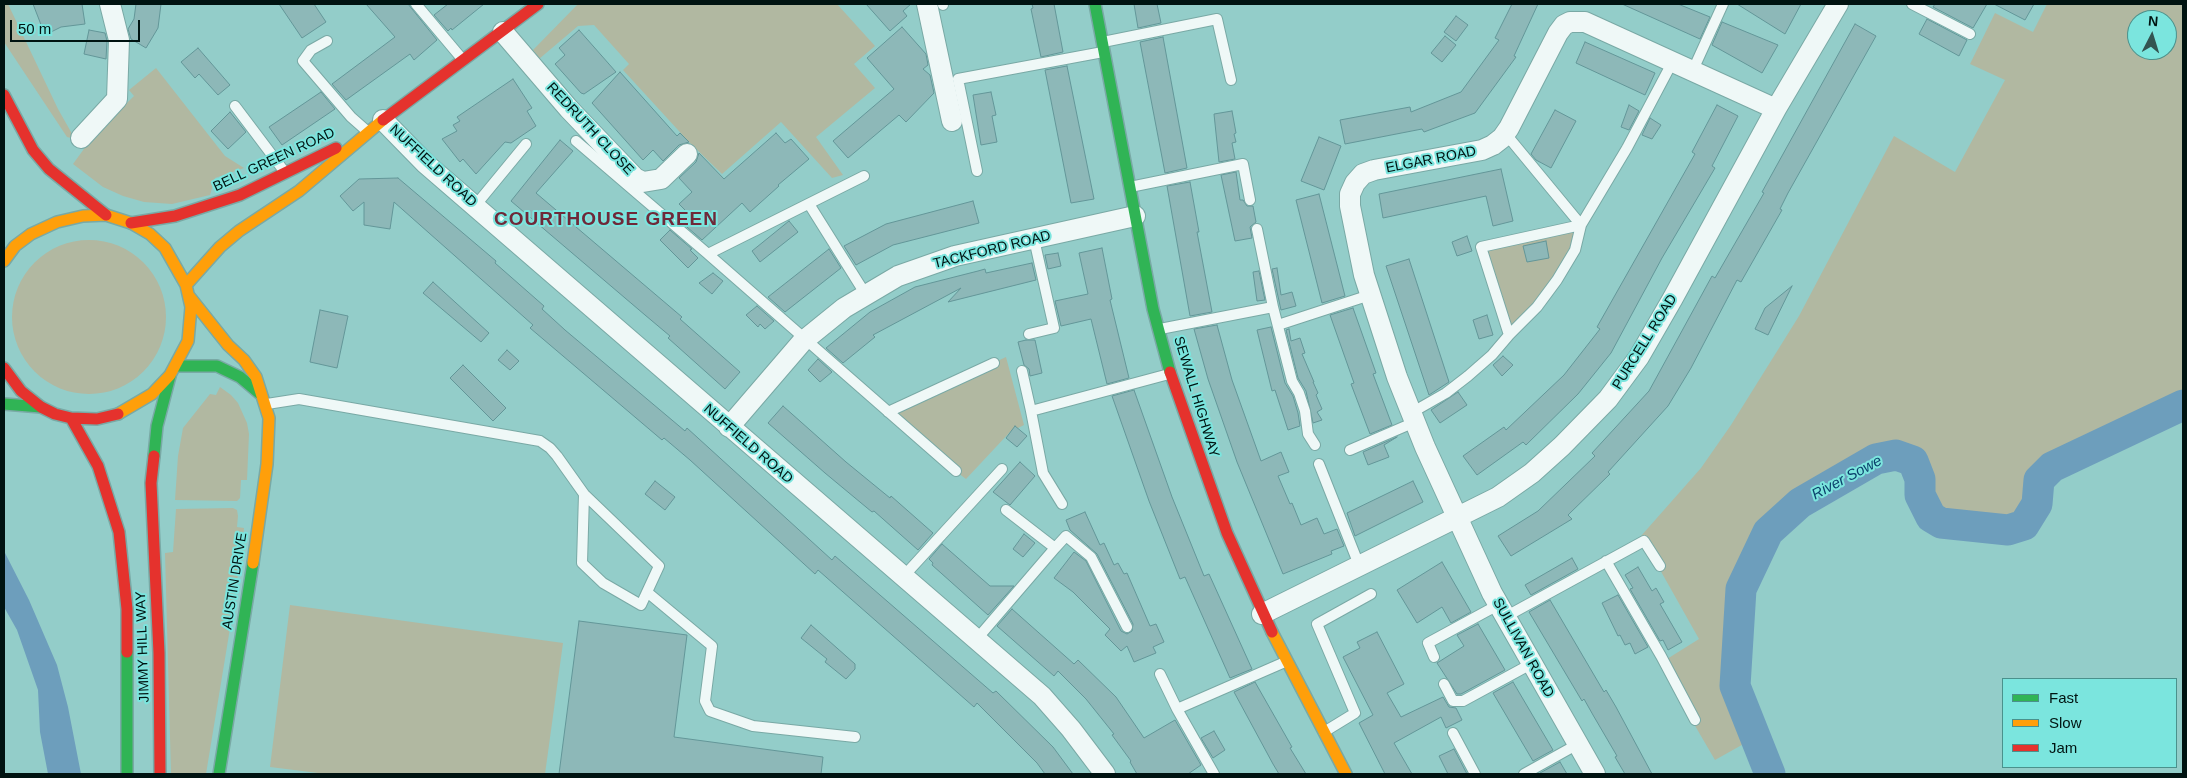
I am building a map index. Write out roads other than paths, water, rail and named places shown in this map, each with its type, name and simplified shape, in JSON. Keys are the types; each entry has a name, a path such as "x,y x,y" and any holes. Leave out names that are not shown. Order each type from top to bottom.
{"main road":[{"name":"BELL GREEN ROAD","path":"188,290 220,247 239,231 299,190 376,126 538,4"},
{"name":"SEWALL HIGHWAY","path":"1095,4 1158,329 1170,374 1194,448 1227,533 1262,614 1346,774"},
{"path":"4,95 33,150 49,169 106,215"},
{"name":"BELL GREEN ROAD","path":"131,222 175,216 240,195 376,126"},
{"path":"4,261 15,246 44,227 83,216 106,215 131,222"},
{"name":"AUSTIN DRIVE","path":"131,222 150,234 165,248 188,290 228,345 244,360 256,377 269,418 267,464 219,774"},
{"path":"4,404 41,407 70,418 97,419 117,415 135,406 152,394 173,370 188,341 191,321 188,290"},
{"path":"173,370 217,366 240,377 262,399"},
{"path":"4,368 21,391 41,407"},
{"name":"JIMMY HILL WAY","path":"160,774 159,653 151,483 157,426 173,370"},
{"name":"JIMMY HILL WAY","path":"70,418 98,466 119,532 127,610 127,774"}],"street":[{"path":"81,138 117,99 119,40 110,4"},
{"path":"938,4 952,120"},
{"name":"PURCELL ROAD","path":"1262,614 1498,497 1532,472 1562,446 1608,399 1639,357 1776,109 1838,4"},
{"name":"ELGAR ROAD","path":"1458,517 1397,377 1370,295 1350,206 1350,194 1355,183 1363,174 1374,170 1482,150 1493,145 1505,134 1558,33 1564,25 1570,22 1585,22 1776,109"},
{"name":"REDRUTH CLOSE","path":"503,32 569,109 635,178 643,182 661,179 687,154"},
{"name":"NUFFIELD ROAD","path":"376,126 426,164 1042,696 1071,729 1105,774"},
{"name":"TACKFORD ROAD","path":"729,427 805,339 844,308 898,276 947,259 1135,216"},
{"name":"SULLIVAN ROAD","path":"1458,517 1502,611 1595,774"}],"lane":[{"path":"416,4 463,61"},
{"path":"1693,70 1723,4"},
{"path":"1912,4 1970,34"},
{"path":"977,170 958,79 1103,47 1217,19 1231,80"},
{"path":"327,41 311,50 303,61 351,117 376,126"},
{"path":"1350,450 1413,417 1446,393 1492,355 1508,335 1537,307 1557,280 1575,250 1581,225 1627,148 1673,61"},
{"path":"235,106 285,172"},
{"path":"1505,134 1581,225"},
{"path":"576,141 956,471"},
{"path":"475,206 526,144"},
{"path":"1130,187 1243,164 1250,200"},
{"path":"708,254 864,176"},
{"path":"809,204 866,295"},
{"path":"1508,335 1481,248 1581,225"},
{"path":"1257,229 1273,306 1292,381 1299,393 1305,411 1308,434 1315,445"},
{"path":"1029,334 1054,328 1034,238"},
{"path":"1278,325 1370,295"},
{"path":"1158,329 1273,306"},
{"path":"888,412 994,363"},
{"path":"1022,371 1043,473 1062,504"},
{"path":"1031,411 1170,374"},
{"path":"262,399 299,399 540,442 550,448 557,456 584,494 659,566 641,605 603,583 582,563 584,494"},
{"path":"1319,464 1359,565"},
{"path":"903,577 1002,469"},
{"path":"1006,510 1055,548"},
{"path":"976,640 1066,536 1091,557 1127,627"},
{"path":"1434,657 1428,644 1606,562 1644,541 1660,566"},
{"path":"1606,562 1661,656 1695,720"},
{"path":"647,592 712,646 705,701 710,711 753,726 854,737"},
{"path":"1323,732 1355,713 1317,624 1371,594"},
{"path":"1178,709 1286,662"},
{"path":"1444,684 1453,701 1463,701 1531,664"},
{"path":"1160,674 1214,774"},
{"path":"1453,733 1475,774"},
{"path":"1524,774 1578,744"}],"water":[{"path":"4,551 29,600 57,665 68,707 81,774 48,774 40,732 38,690 17,630 4,607"}],"waterway":[{"name":"River Sowe","path":"1770,774 1735,686 1741,589 1768,532 1800,503 1876,459 1896,455 1913,461 1920,479 1920,495 1931,517 1941,523 2008,530 2024,525 2037,504 2039,480 2052,467 2183,405"}],"district":[{"name":"COURTHOUSE GREEN","path":"606,220"}]}
